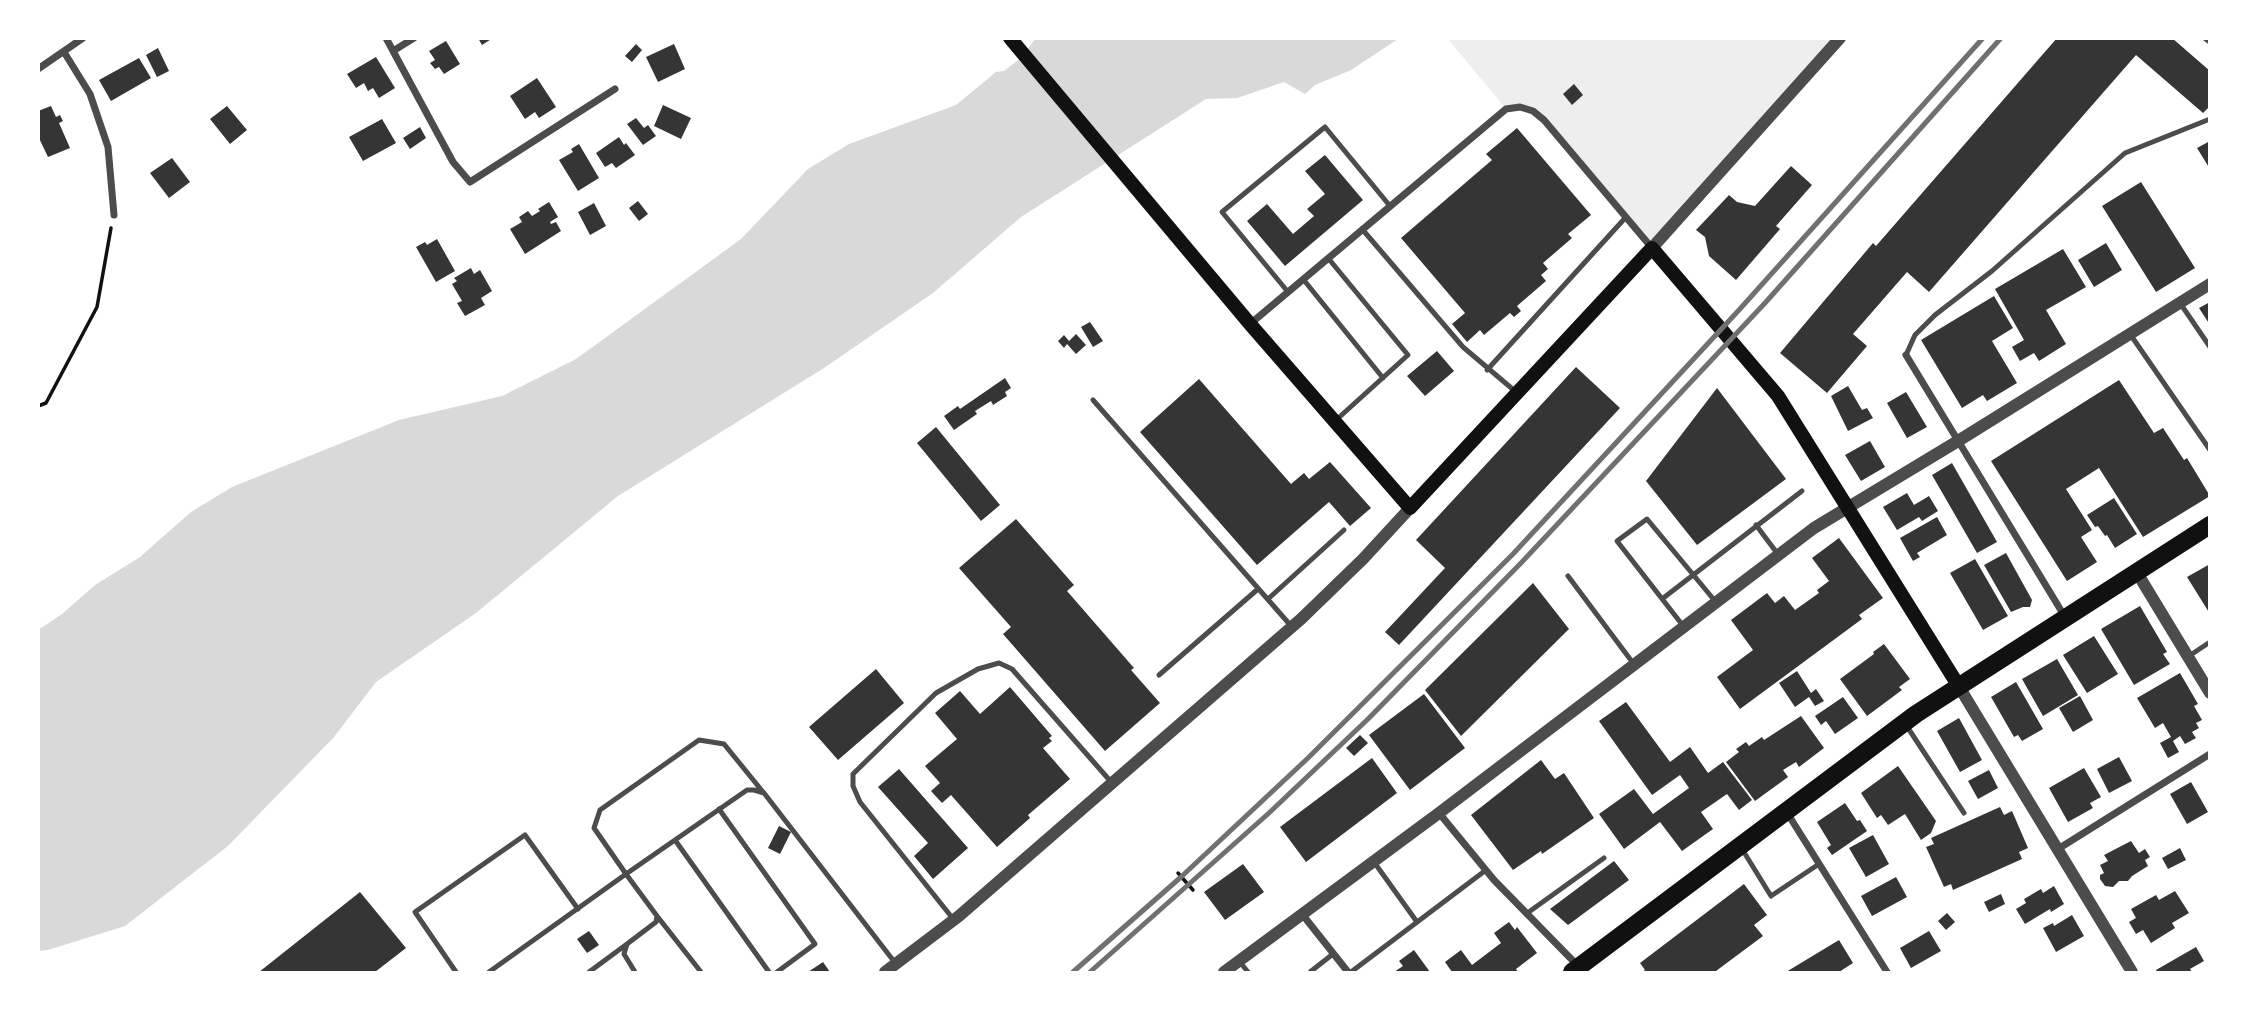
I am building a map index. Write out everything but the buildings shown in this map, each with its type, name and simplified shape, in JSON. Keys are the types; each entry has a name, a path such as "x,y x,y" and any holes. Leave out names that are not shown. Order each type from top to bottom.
{"highway":[{"path":"1579,971 1905,722 1958,685 2210,525"}],"main road":[{"path":"1014,43 1250,324 1410,508 1652,248 1779,396 1958,685"}],"street":[{"path":"38,69 83,38"},
{"path":"386,38 453,162 470,182 615,89"},
{"path":"393,51 414,38"},
{"path":"1250,324 1506,109 1520,107 1533,111 1544,120 1652,248 1840,38"},
{"path":"64,52 90,94 108,147 114,215"},
{"path":"1224,972 1439,813 1814,528 2210,284"},
{"path":"1906,355 2065,617"},
{"path":"885,972 954,920 1292,627 1333,590 1410,508"},
{"path":"2136,571 2210,693"},
{"path":"1958,685 2132,972"},
{"path":"2058,849 2210,754"},
{"path":"1786,811 1887,972"},
{"path":"1439,813 1486,870 1579,971"},
{"path":"1302,914 1349,972"}],"lane":[{"path":"1906,355 1915,335 1935,315 1992,271 2125,153 2210,120"},
{"path":"1288,292 1222,212 1325,127 1390,205"},
{"path":"1487,370 1626,216"},
{"path":"1362,229 1463,347 1517,393"},
{"path":"1328,258 1408,355 1334,422"},
{"path":"1303,279 1383,379"},
{"path":"2180,302 2210,347"},
{"path":"2130,334 2210,450"},
{"path":"1093,400 1292,627"},
{"path":"1662,598 1802,491"},
{"path":"1684,627 1617,541 1647,519 1716,603"},
{"path":"1756,525 1779,555"},
{"path":"1268,599 1344,530"},
{"path":"1568,576 1634,664"},
{"path":"1159,676 1258,589"},
{"path":"2188,657 2210,642"},
{"path":"954,920 860,802 853,786 853,774 936,692 978,669 999,663 1012,669 1112,783"},
{"path":"1905,722 1964,813"},
{"path":"701,972 594,828 600,810 699,740 723,744 896,964"},
{"path":"489,972 747,790 764,793"},
{"path":"719,809 816,944 777,972"},
{"path":"456,972 415,912 525,835 578,909"},
{"path":"675,840 769,972"},
{"path":"1740,846 1771,896 1819,864"},
{"path":"1526,914 1604,858"},
{"path":"1373,861 1417,922"},
{"path":"1349,972 1486,870"},
{"path":"589,972 656,922 657,916"},
{"path":"627,944 624,954 635,972"},
{"path":"1310,972 1333,954"},
{"path":"1239,961 1248,972"}],"path":[{"path":"38,406 46,403 97,307 114,215"},
{"path":"1178,873 1193,890"}],"shaded area":[{"path":"1035,39 1398,39 1351,70 1315,85 1305,94 1284,82 1237,98 1206,99 1021,217 933,293 824,368 618,496 476,613 376,682 334,737 228,846 125,926 39,951 38,630 62,614 95,585 140,557 191,512 232,487 399,420 502,396 576,359 741,239 808,169 849,144 956,105 996,72 1004,71 1022,57"},
{"path":"1448,39 1840,39 1652,248 1533,111 1506,109"}],"railway":[{"path":"1073,972 1181,877 1308,758 1513,554 1739,310 1983,38"},
{"path":"1090,972 1269,813 1368,719 1521,563 1765,303 2001,38"}]}
